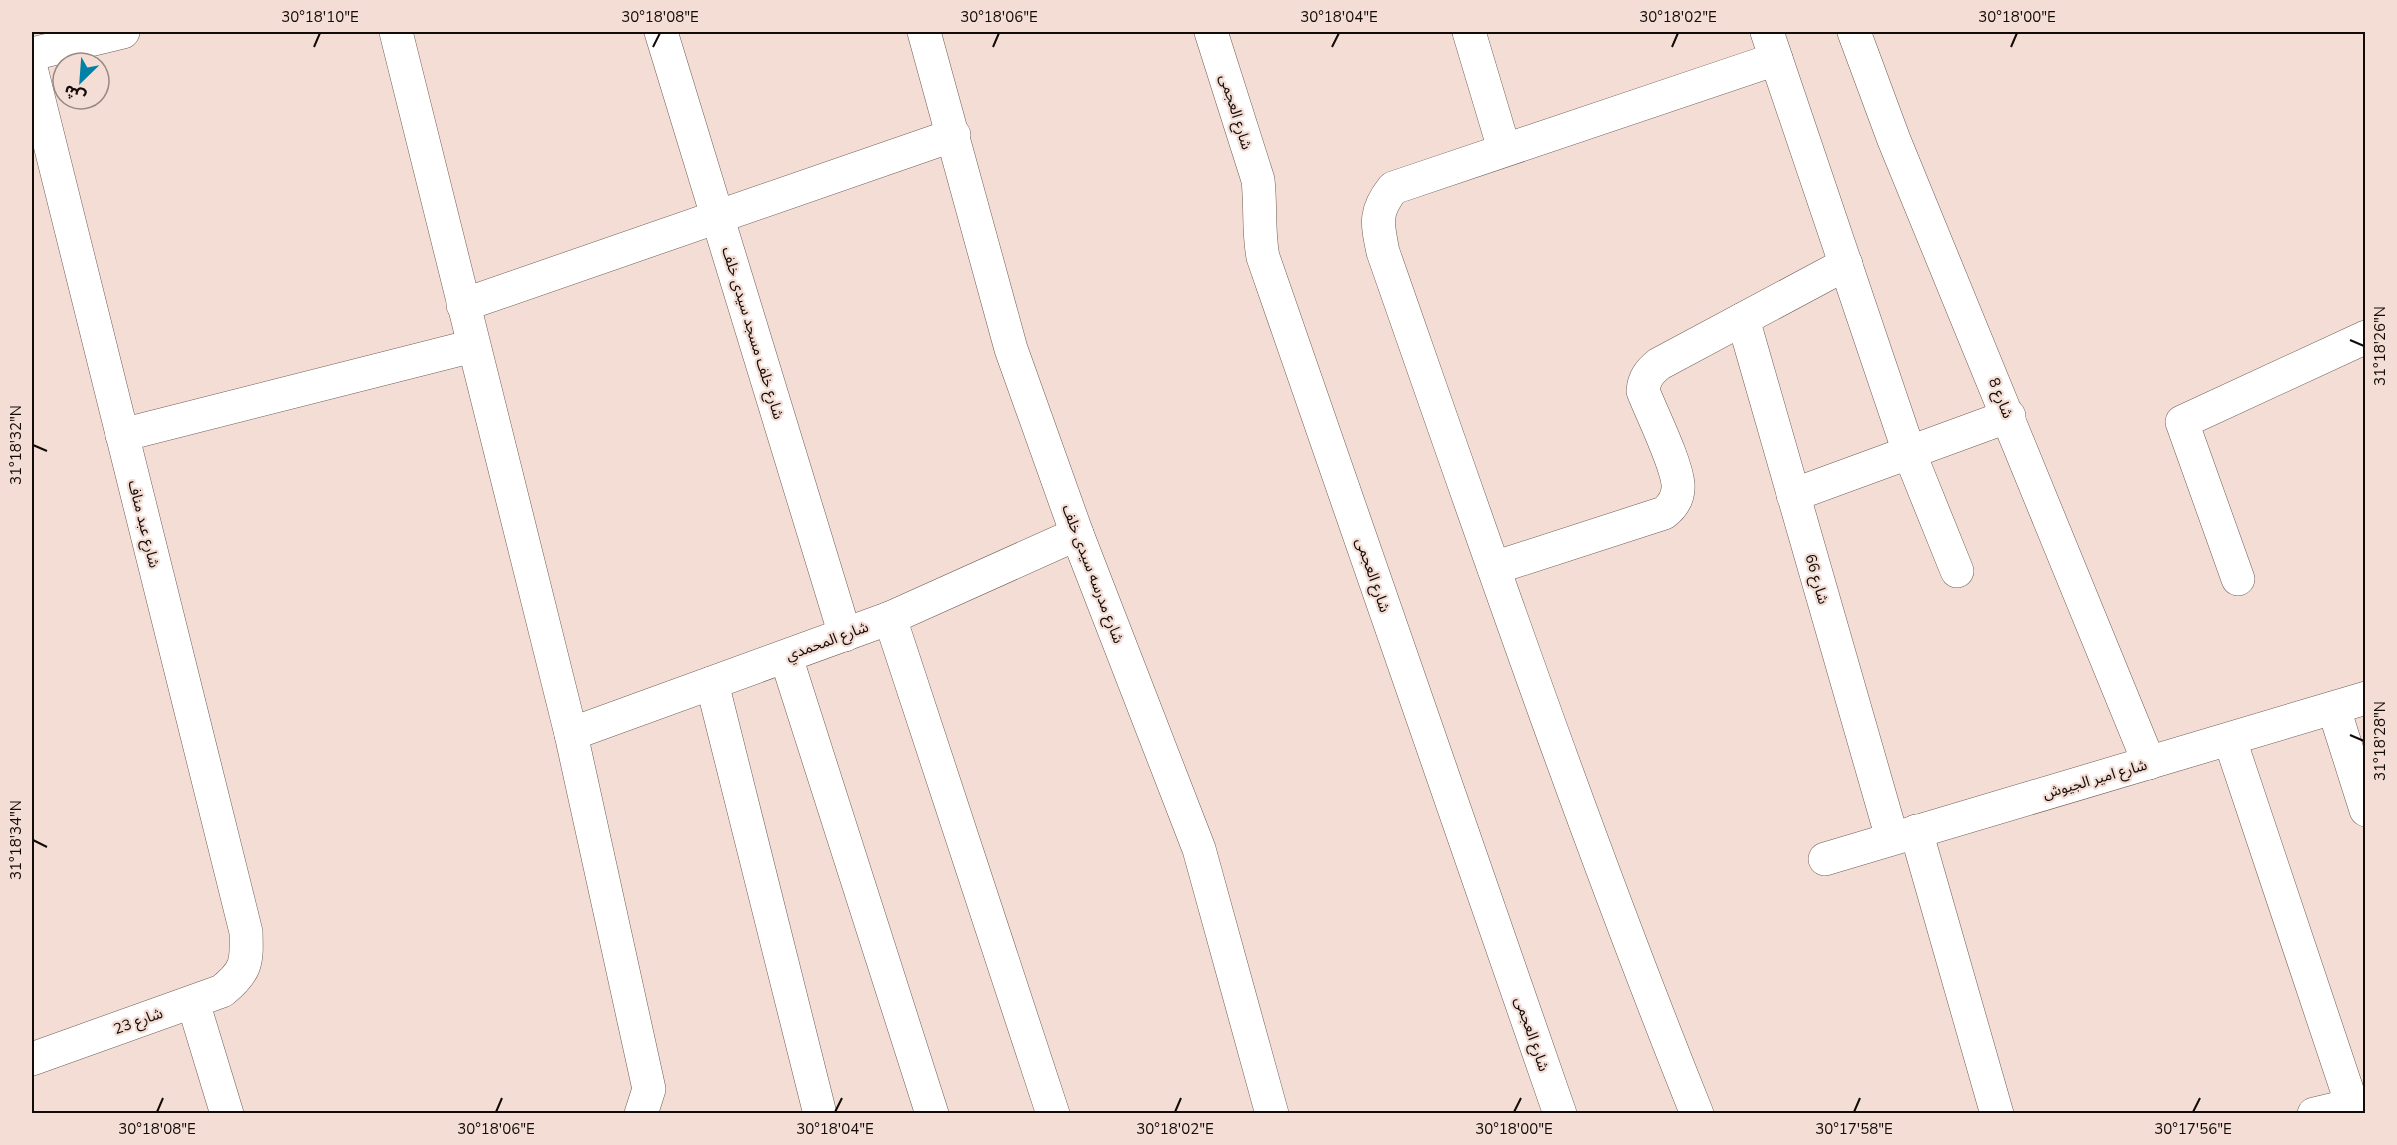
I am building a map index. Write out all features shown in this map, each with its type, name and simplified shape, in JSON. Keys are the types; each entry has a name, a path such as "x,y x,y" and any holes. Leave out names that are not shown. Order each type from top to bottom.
{"street":[{"path":"32,54 123,32"},
{"path":"396,32 571,734 649,1089 641,1113"},
{"name":"شارع خلف مسجد سيدى خلف","path":"661,32 845,634"},
{"name":"شارع مدرسه سيدى خلف","path":"924,32 1011,348 1077,534 1199,849 1272,1113"},
{"name":"شارع العجمى","path":"1211,32 1258,180 1261,202 1259,238 1263,257 1560,1113"},
{"path":"1469,32 1504,149"},
{"name":"شارع 8","path":"1854,32 1894,140 2009,416 2149,763"},
{"path":"1697,1113 1638,968 1541,706 1383,252 1377,214 1382,201 1394,188 1504,149 1772,45 1909,452 1957,571"},
{"name":"شارع عبد مناف","path":"32,72 246,932 247,954 240,976"},
{"path":"463,305 954,135"},
{"path":"1494,568 1664,513 1673,506 1678,485 1676,477 1643,391 1650,371 1659,364 1846,264"},
{"name":"شارع 66","path":"1743,319 1793,495 1996,1113"},
{"path":"2238,579 2182,422 2366,337"},
{"path":"122,435 473,346"},
{"path":"1793,495 2009,416"},
{"name":"شارع المحمدي","path":"571,734 890,618 1077,534"},
{"path":"890,618 1053,1113"},
{"path":"786,657 932,1113"},
{"path":"712,683 820,1113"},
{"name":"شارع امير الجيوش","path":"1825,859 2366,698"},
{"path":"2334,709 2366,810"},
{"path":"2230,740 2353,1109 2314,1113"},
{"name":"شارع 23","path":"32,1059 222,991 240,976"},
{"path":"193,1002 227,1113"}]}
